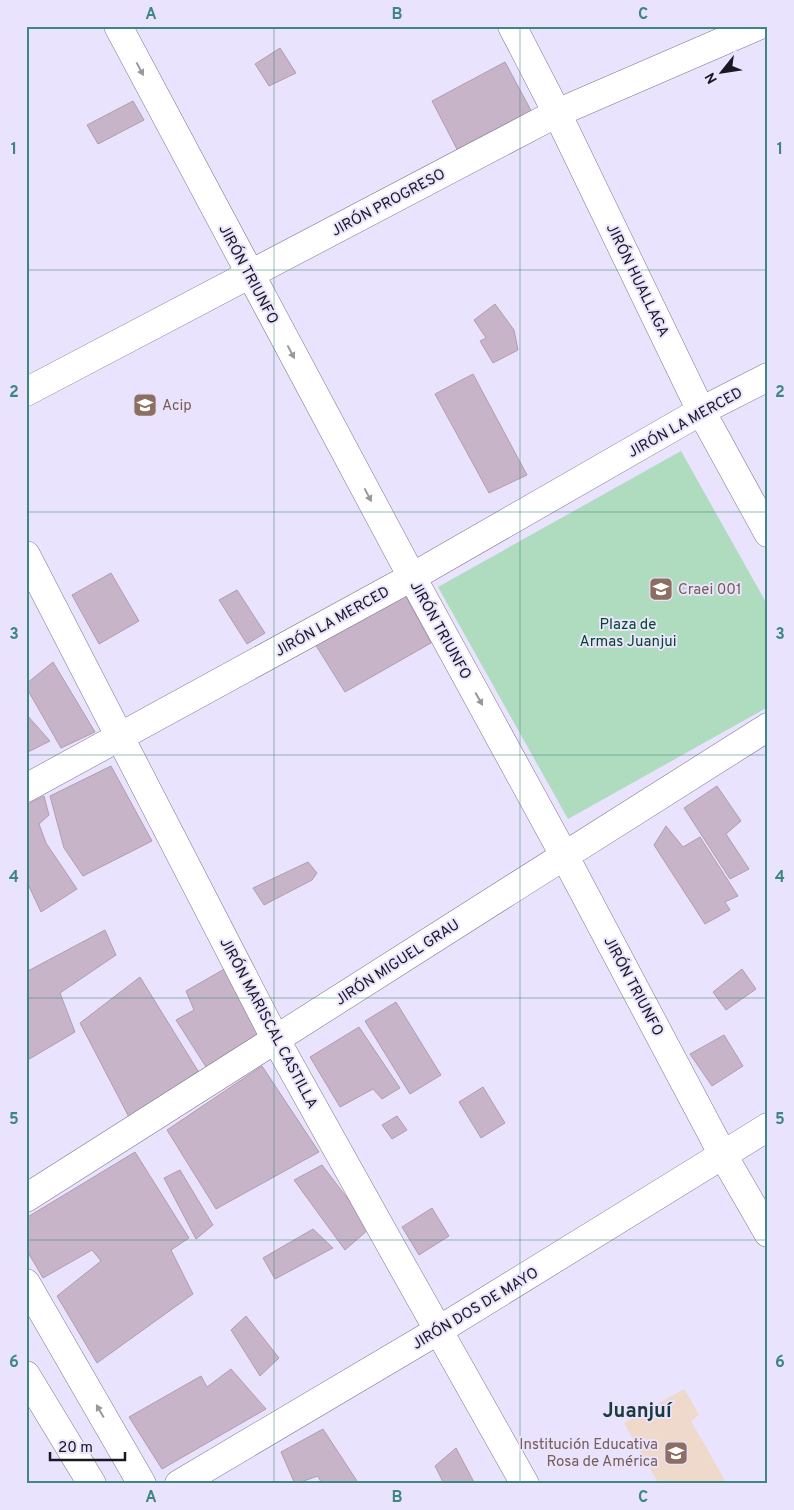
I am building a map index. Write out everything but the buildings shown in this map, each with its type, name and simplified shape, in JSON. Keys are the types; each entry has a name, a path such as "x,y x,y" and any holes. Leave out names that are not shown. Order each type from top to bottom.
{"street":[{"name":"JIRÓN TRIUNFO","path":"118,26 412,577 768,1233"},
{"name":"JIRÓN HUALLAGA","path":"512,26 557,113 701,411 768,532"},
{"name":"JIRÓN PROGRESO","path":"26,392 557,113 758,26"},
{"name":"JIRÓN LA MERCED","path":"26,788 412,577 701,411 768,377"},
{"name":"JIRÓN MARISCAL CASTILLA","path":"26,555 276,1040 525,1484"},
{"name":"JIRÓN MIGUEL GRAU","path":"26,1198 768,727"},
{"name":"JIRÓN DOS DE MAYO","path":"179,1484 439,1330 768,1127"},
{"path":"26,1283 142,1484"},
{"path":"26,1375 92,1484"}],"shaded area":[{"name":"Institución Educativa Rosa de América","path":"684,1389 699,1415 691,1421 727,1484 659,1484 624,1423"}],"green space":[{"name":"Plaza de Armas Juanjui","path":"681,451 768,606 768,707 568,819 438,587"}],"place":[{"name":"Acip","path":"145,405"},
{"name":"Craei 001","path":"661,589"},
{"name":"Institución Educativa Rosa de América","path":"676,1453"}],"district":[{"name":"Juanjuí","path":"637,1410"}]}
